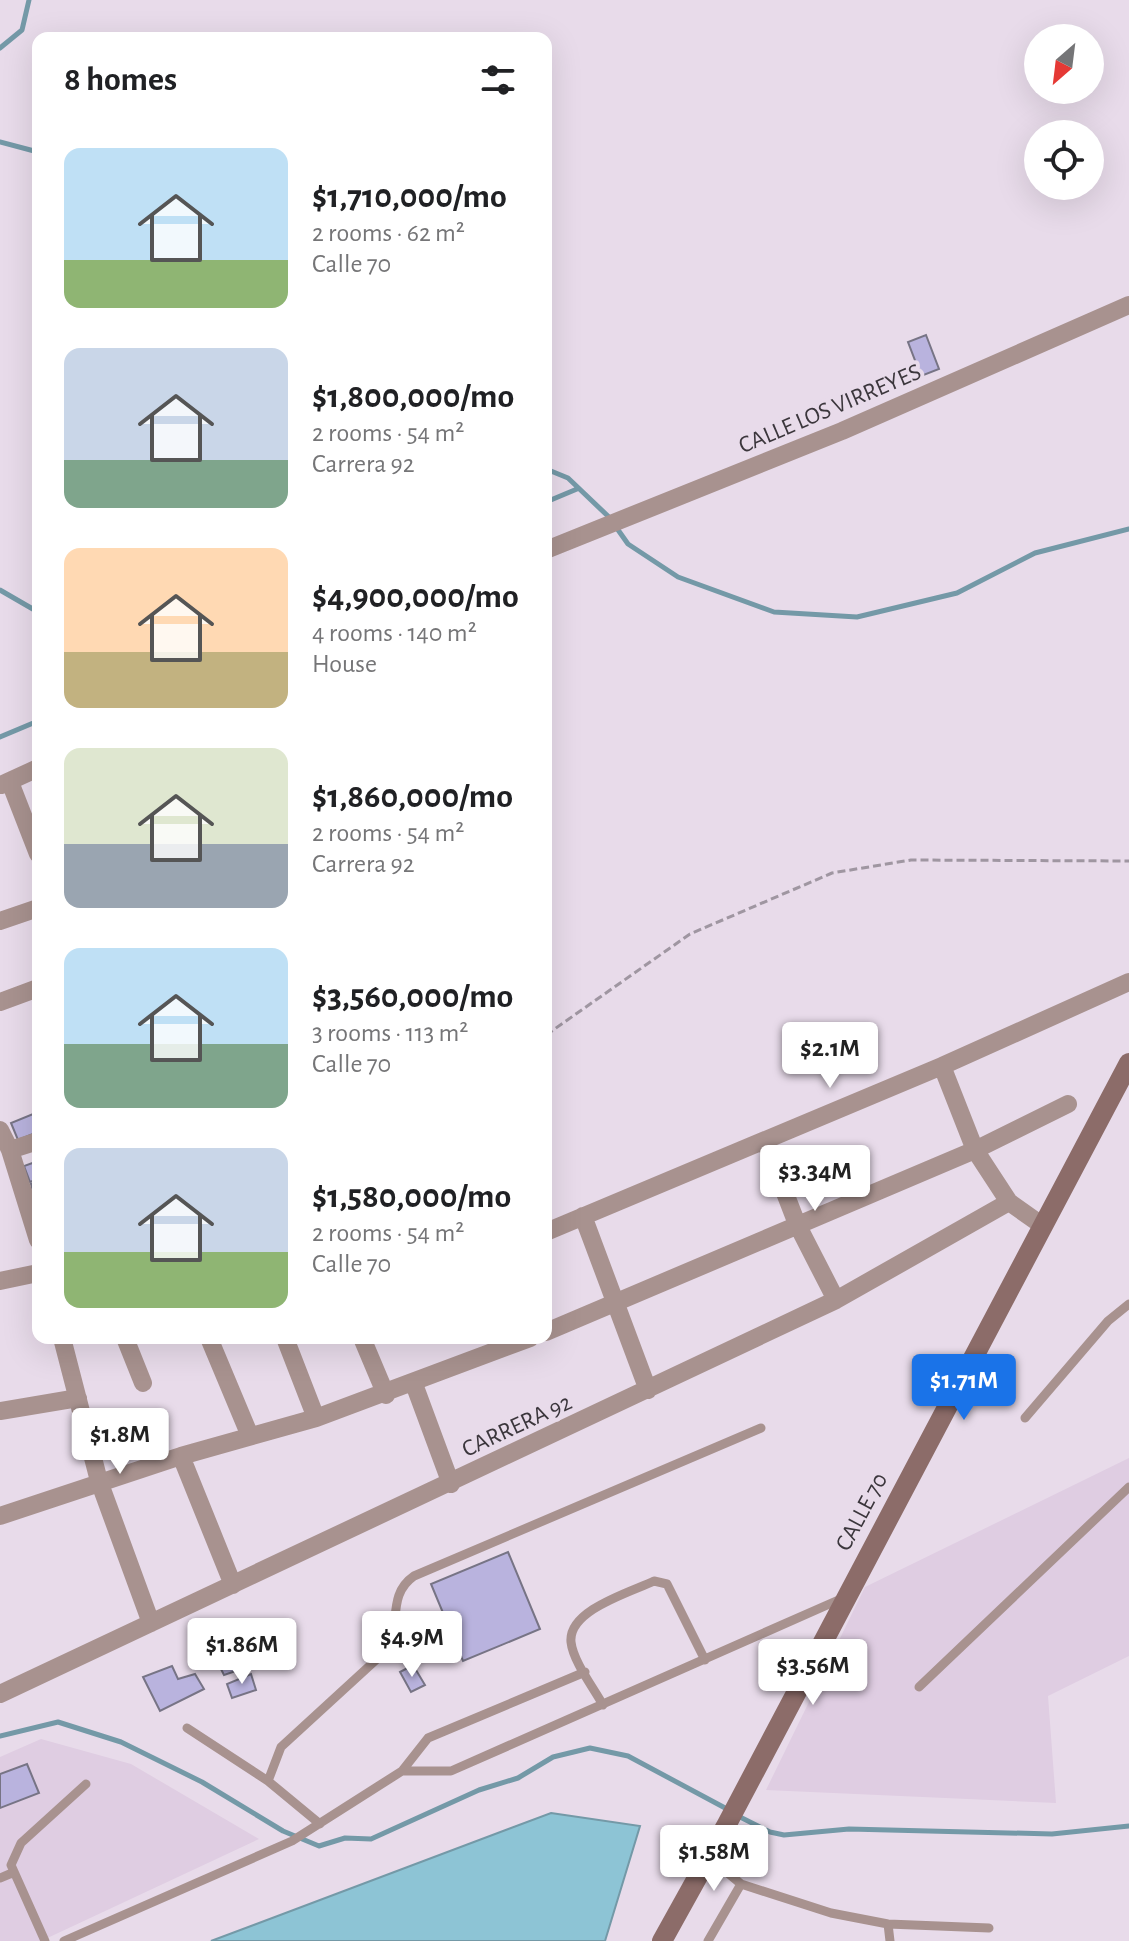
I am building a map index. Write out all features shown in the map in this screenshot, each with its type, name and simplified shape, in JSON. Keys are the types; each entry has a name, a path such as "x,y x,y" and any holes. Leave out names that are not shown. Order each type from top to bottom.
{"street":[{"name":"CALLE LOS VIRREYES","path":"552,548 842,431 1129,305"},
{"path":"32,771 5,784 32,841"},
{"path":"0,921 32,910"},
{"path":"552,1229 942,1066 1129,982"},
{"path":"0,1002 32,990"},
{"name":"CALLE 70","path":"662,1941 741,1798 1129,1063"},
{"path":"942,1066 975,1150 1009,1202 1043,1226"},
{"path":"552,1330 975,1150 1068,1104"},
{"path":"0,1130 32,1207"},
{"path":"765,1141 797,1224 836,1300"},
{"path":"10,1150 32,1143"},
{"name":"CARRERA 92","path":"0,1694 836,1300 1009,1202"},
{"path":"583,1216 648,1390"},
{"path":"0,1281 32,1274"},
{"path":"64,1344 99,1481 151,1623"},
{"path":"127,1344 143,1383"},
{"path":"212,1344 250,1436"},
{"path":"287,1344 316,1418"},
{"path":"365,1344 386,1395"},
{"path":"0,1516 99,1481 386,1395 515,1344"},
{"path":"414,1384 451,1484"},
{"path":"0,1411 78,1398"},
{"path":"181,1456 233,1585"}],"lane":[{"path":"1025,1418 1108,1321 1129,1304"},
{"path":"268,1781 281,1747 389,1648 395,1634 397,1597 402,1584 761,1428"},
{"path":"919,1687 1129,1487"},
{"path":"603,1705 571,1643 573,1629 582,1615 654,1581 667,1584 677,1598 705,1660"},
{"path":"402,1771 451,1771 846,1597"},
{"path":"64,1941 292,1841 402,1771 428,1738 585,1672"},
{"path":"187,1728 268,1781 320,1824"},
{"path":"45,1941 11,1865 21,1843 86,1784"},
{"path":"708,1857 741,1884 831,1913 888,1924 989,1928"},
{"path":"0,1878 12,1873"},
{"path":"708,1941 741,1884"},
{"path":"888,1924 890,1941"}],"path":[{"path":"552,1031 690,934 832,873 911,860 1129,861"}],"shaded area":[{"path":"1129,1458 1129,1656 1048,1696 1056,1803 766,1790 865,1587"},
{"path":"41,1739 131,1764 259,1839 41,1941 0,1941 0,1757"}],"water":[{"path":"551,1813 640,1826 605,1941 211,1941"}],"building":[{"path":"926,335 939,369 921,376 908,342"},
{"path":"32,1114 32,1134 18,1140 11,1123"},
{"path":"32,1163 32,1181 30,1182 24,1166"},
{"path":"508,1552 540,1629 463,1661 431,1584"},
{"path":"271,1645 275,1655 265,1660 260,1648"},
{"path":"231,1659 236,1671 224,1675 218,1663"},
{"path":"413,1665 425,1685 411,1692 400,1672"},
{"path":"172,1666 178,1679 195,1674 204,1689 160,1711 143,1677"},
{"path":"251,1674 256,1690 232,1698 227,1684"},
{"path":"27,1764 39,1793 0,1808 0,1774"}],"waterway":[{"path":"0,48 22,30 29,0"},
{"path":"0,142 32,150"},
{"path":"552,471 568,478 611,519"},
{"path":"552,499 577,489"},
{"path":"616,527 628,544 678,577 774,612 857,617 957,593 1035,553 1129,529"},
{"path":"0,590 32,609"},
{"path":"0,737 32,724"},
{"path":"0,1736 58,1722 121,1742 202,1782 283,1831 319,1846 345,1838 371,1839 479,1790 518,1778 553,1757 590,1748 628,1756 727,1809"},
{"path":"736,1815 770,1832 784,1835 849,1829 1052,1834 1129,1826"}]}
